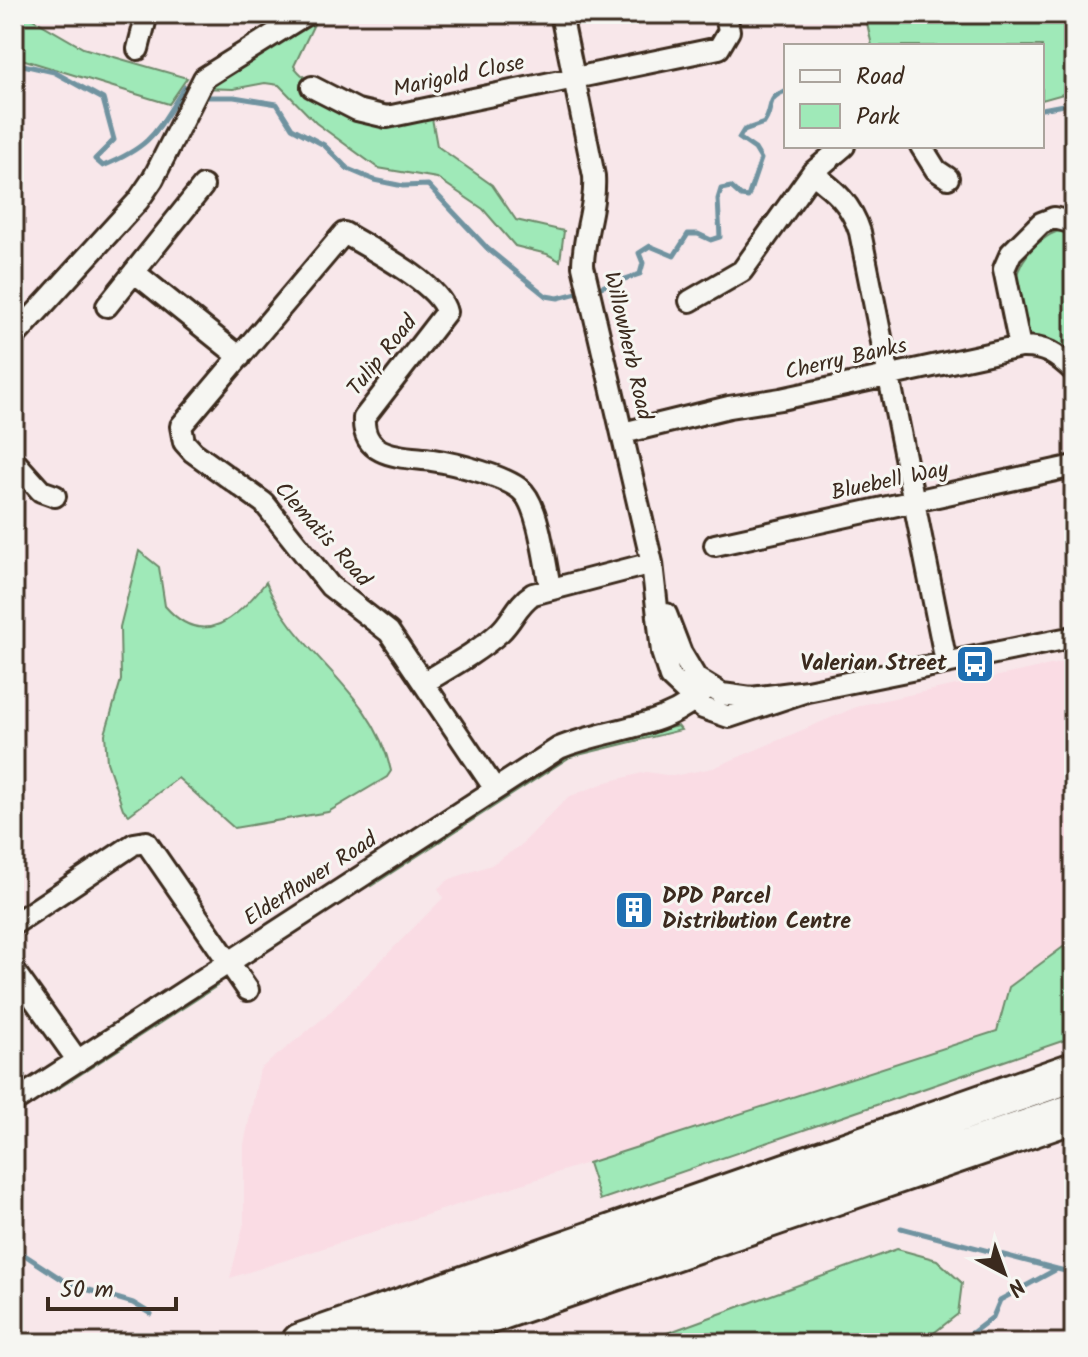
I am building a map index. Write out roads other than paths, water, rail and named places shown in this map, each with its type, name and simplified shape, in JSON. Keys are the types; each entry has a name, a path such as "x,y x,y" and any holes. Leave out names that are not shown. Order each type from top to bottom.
{"highway":[{"path":"301,1343 1074,1072"},
{"path":"405,1343 1074,1113"}],"street":[{"path":"138,49 147,14"},
{"path":"14,337 138,201 167,152 194,92 213,69 306,14"},
{"name":"Willowherb Road","path":"561,14 596,197 583,250 583,266 659,594 662,652 684,679"},
{"name":"Marigold Close","path":"312,87 357,110 387,117 719,48 729,31 726,14"},
{"path":"690,301 742,271 812,173 842,148"},
{"path":"922,148 936,170 948,178"},
{"path":"812,173 842,195 854,212 946,662"},
{"path":"107,306 203,186"},
{"path":"1020,347 1004,269 1011,253 1041,223 1054,218 1074,223"},
{"name":"Tulip Road","path":"240,357 344,233 395,264 445,307 444,319 364,418 363,431 380,452 433,460 517,487 531,507 550,587"},
{"path":"134,272 240,357"},
{"name":"Cherry Banks","path":"623,433 729,407 781,399 1020,347 1039,346 1052,351 1074,371"},
{"name":"Clematis Road","path":"240,357 181,426 184,442 264,503 330,586 389,632 495,789"},
{"path":"14,461 41,491 55,496"},
{"name":"Bluebell Way","path":"715,545 1074,466"},
{"path":"425,682 487,642 502,630 518,605 550,587 652,563"},
{"path":"647,726 684,679 701,694 751,698 807,691 1074,637"},
{"name":"Elderflower Road","path":"14,1102 495,789 579,739 647,726 701,694"},
{"path":"14,924 134,844 146,842 248,990"},
{"path":"14,971 78,1061"}],"waterway":[{"path":"14,63 54,72 103,99 114,140 95,159 103,166 144,143 160,126 185,87 192,92"},
{"path":"595,289 640,274 643,263 639,253 650,246 674,256 688,234 698,234 711,240 720,237 718,199 721,189 731,187 741,196 748,197 761,159 755,149 739,138 744,130 764,123 772,100 784,92"},
{"path":"201,97 234,97 277,104 292,128 324,145 348,169 374,180 403,186 428,185 488,249 546,296 558,298 585,291"},
{"path":"1044,109 1074,103"},
{"path":"901,1228 1057,1269"},
{"path":"14,1248 69,1284 133,1303 151,1314"},
{"path":"951,1343 972,1333 993,1317 1000,1300 1057,1269 1074,1273"}],"place":[{"name":"Valerian Street","path":"975,664"},
{"name":"DPD Parcel Distribution Centre","path":"634,910"}]}
